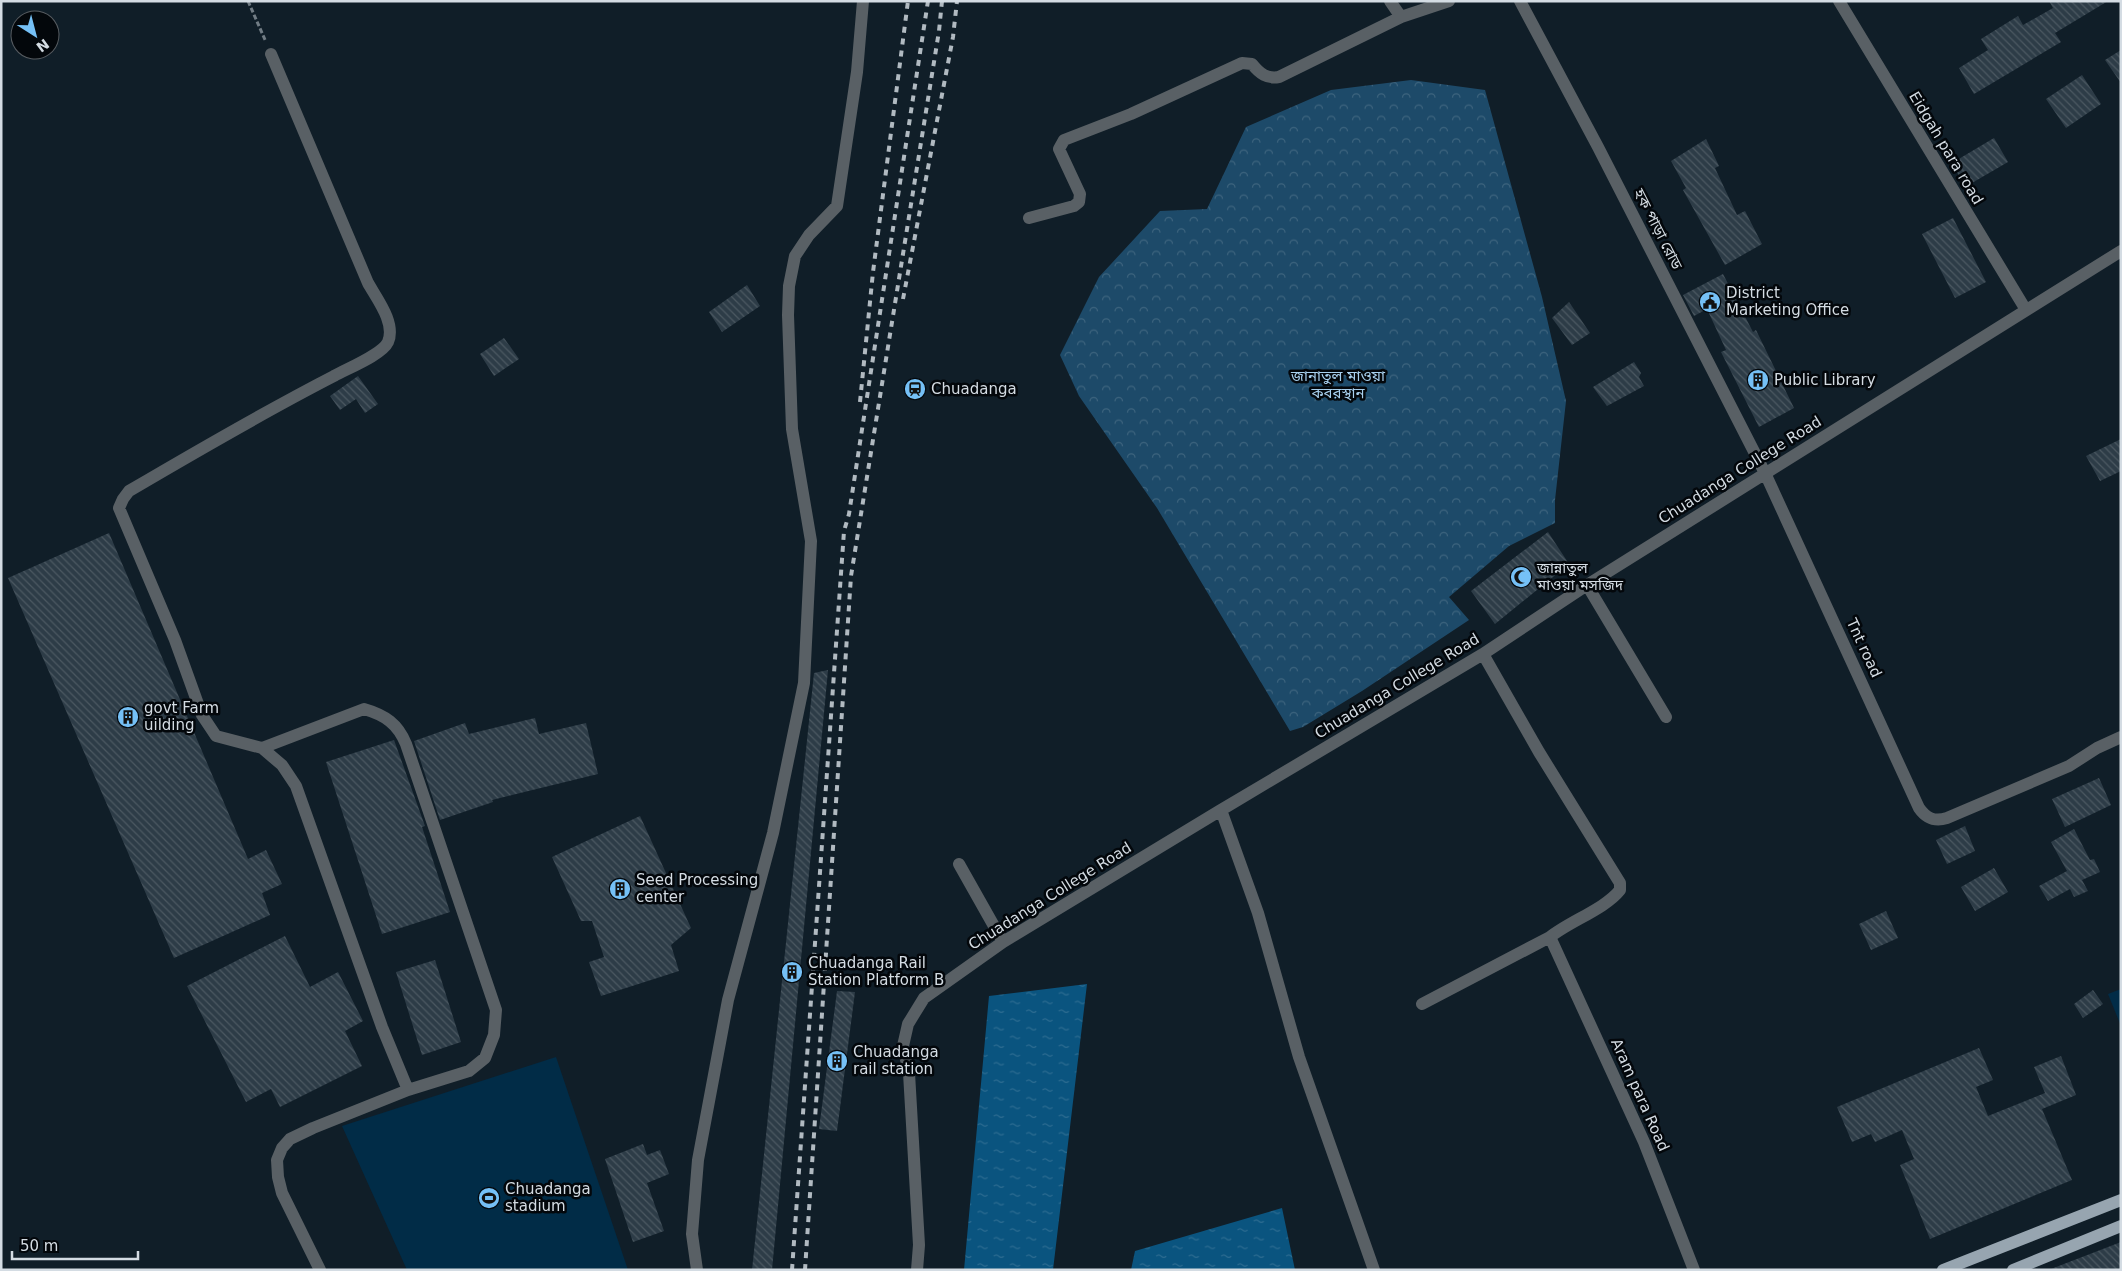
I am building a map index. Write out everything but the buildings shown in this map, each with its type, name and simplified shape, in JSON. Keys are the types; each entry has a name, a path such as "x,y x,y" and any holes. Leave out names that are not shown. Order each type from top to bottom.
{"main road":[{"path":"1943,1270 2121,1200"},
{"path":"2013,1270 2121,1226"}],"street":[{"path":"697,1270 692,1234 698,1160 728,1000 772,833 804,683 811,541 792,429 788,315 789,286 795,256 837,206 857,72 863,1"},
{"path":"1390,1 1400,17"},
{"path":"1029,218 1074,206 1079,202 1080,194 1060,149 1064,140 1131,114 1242,63 1252,64 1258,72 1265,76 1279,77 1400,17 1448,1"},
{"name":"হক পাড়া রোড","path":"1520,1 1598,147 1765,473"},
{"name":"Eidgah para road","path":"1840,1 2026,310"},
{"path":"271,54 368,283 386,319 389,334 388,342 383,349 251,419 129,492 122,499 119,508 175,640 202,715 216,736 262,748 282,765 296,786 382,1027 408,1090"},
{"name":"Chuadanga College Road","path":"917,1270 919,1245 909,1083 903,1046 908,1024 924,998 1003,942 1220,810 1483,654 1765,473 2121,251"},
{"name":"Tnt road","path":"1765,473 1918,808 1924,814 1931,819 1947,818 2070,766 2097,748 2121,737"},
{"path":"1588,585 1666,717"},
{"path":"1422,1004 1550,936 1565,925 1616,896 1620,890 1620,883 1539,752 1483,654"},
{"path":"262,748 364,709 378,713 391,721 402,733 496,1010 494,1035 486,1058 470,1071 408,1090 313,1128 290,1139 282,1148 277,1160 278,1177 282,1193 320,1270"},
{"path":"1220,810 1258,913 1300,1057 1374,1270"},
{"path":"959,864 1003,942"},
{"name":"Aram para Road","path":"1550,936 1644,1142 1694,1270"}],"path":[{"path":"248,1 271,54"}],"shaded area":[{"path":"2121,989 2121,1026 2108,994"},
{"name":"Chuadanga stadium","path":"556,1057 628,1270 407,1270 342,1126"}],"green space":[{"name":"জানাতুল মাওয়া কবরস্থান","path":"1411,80 1485,90 1542,297 1566,401 1555,500 1555,523 1509,546 1449,597 1469,620 1362,691 1303,727 1290,731 1157,508 1079,396 1060,355 1099,277 1160,211 1207,209 1246,127 1331,90"}],"water":[{"path":"1087,984 1053,1270 964,1270 989,996"},
{"path":"1282,1208 1295,1270 1131,1270 1135,1251"}],"railway":[{"path":"860,402 873,272 908,1"},
{"path":"792,1270 844,531 849,514 928,1"},
{"path":"805,1270 851,576 939,31 942,1"},
{"path":"903,299 953,37 957,1"}],"place":[{"name":"District Marketing Office","path":"1710,302"},
{"name":"Public Library","path":"1758,380"},
{"name":"Chuadanga","path":"915,389"},
{"name":"জান্নাতুল মাওয়া মসজিদ","path":"1521,577"},
{"name":"govt Farm uilding","path":"128,717"},
{"name":"Seed Processing center","path":"620,889"},
{"name":"Chuadanga Rail Station Platform B","path":"792,972"},
{"name":"Chuadanga rail station","path":"837,1061"},
{"name":"Chuadanga stadium","path":"489,1198"}]}
